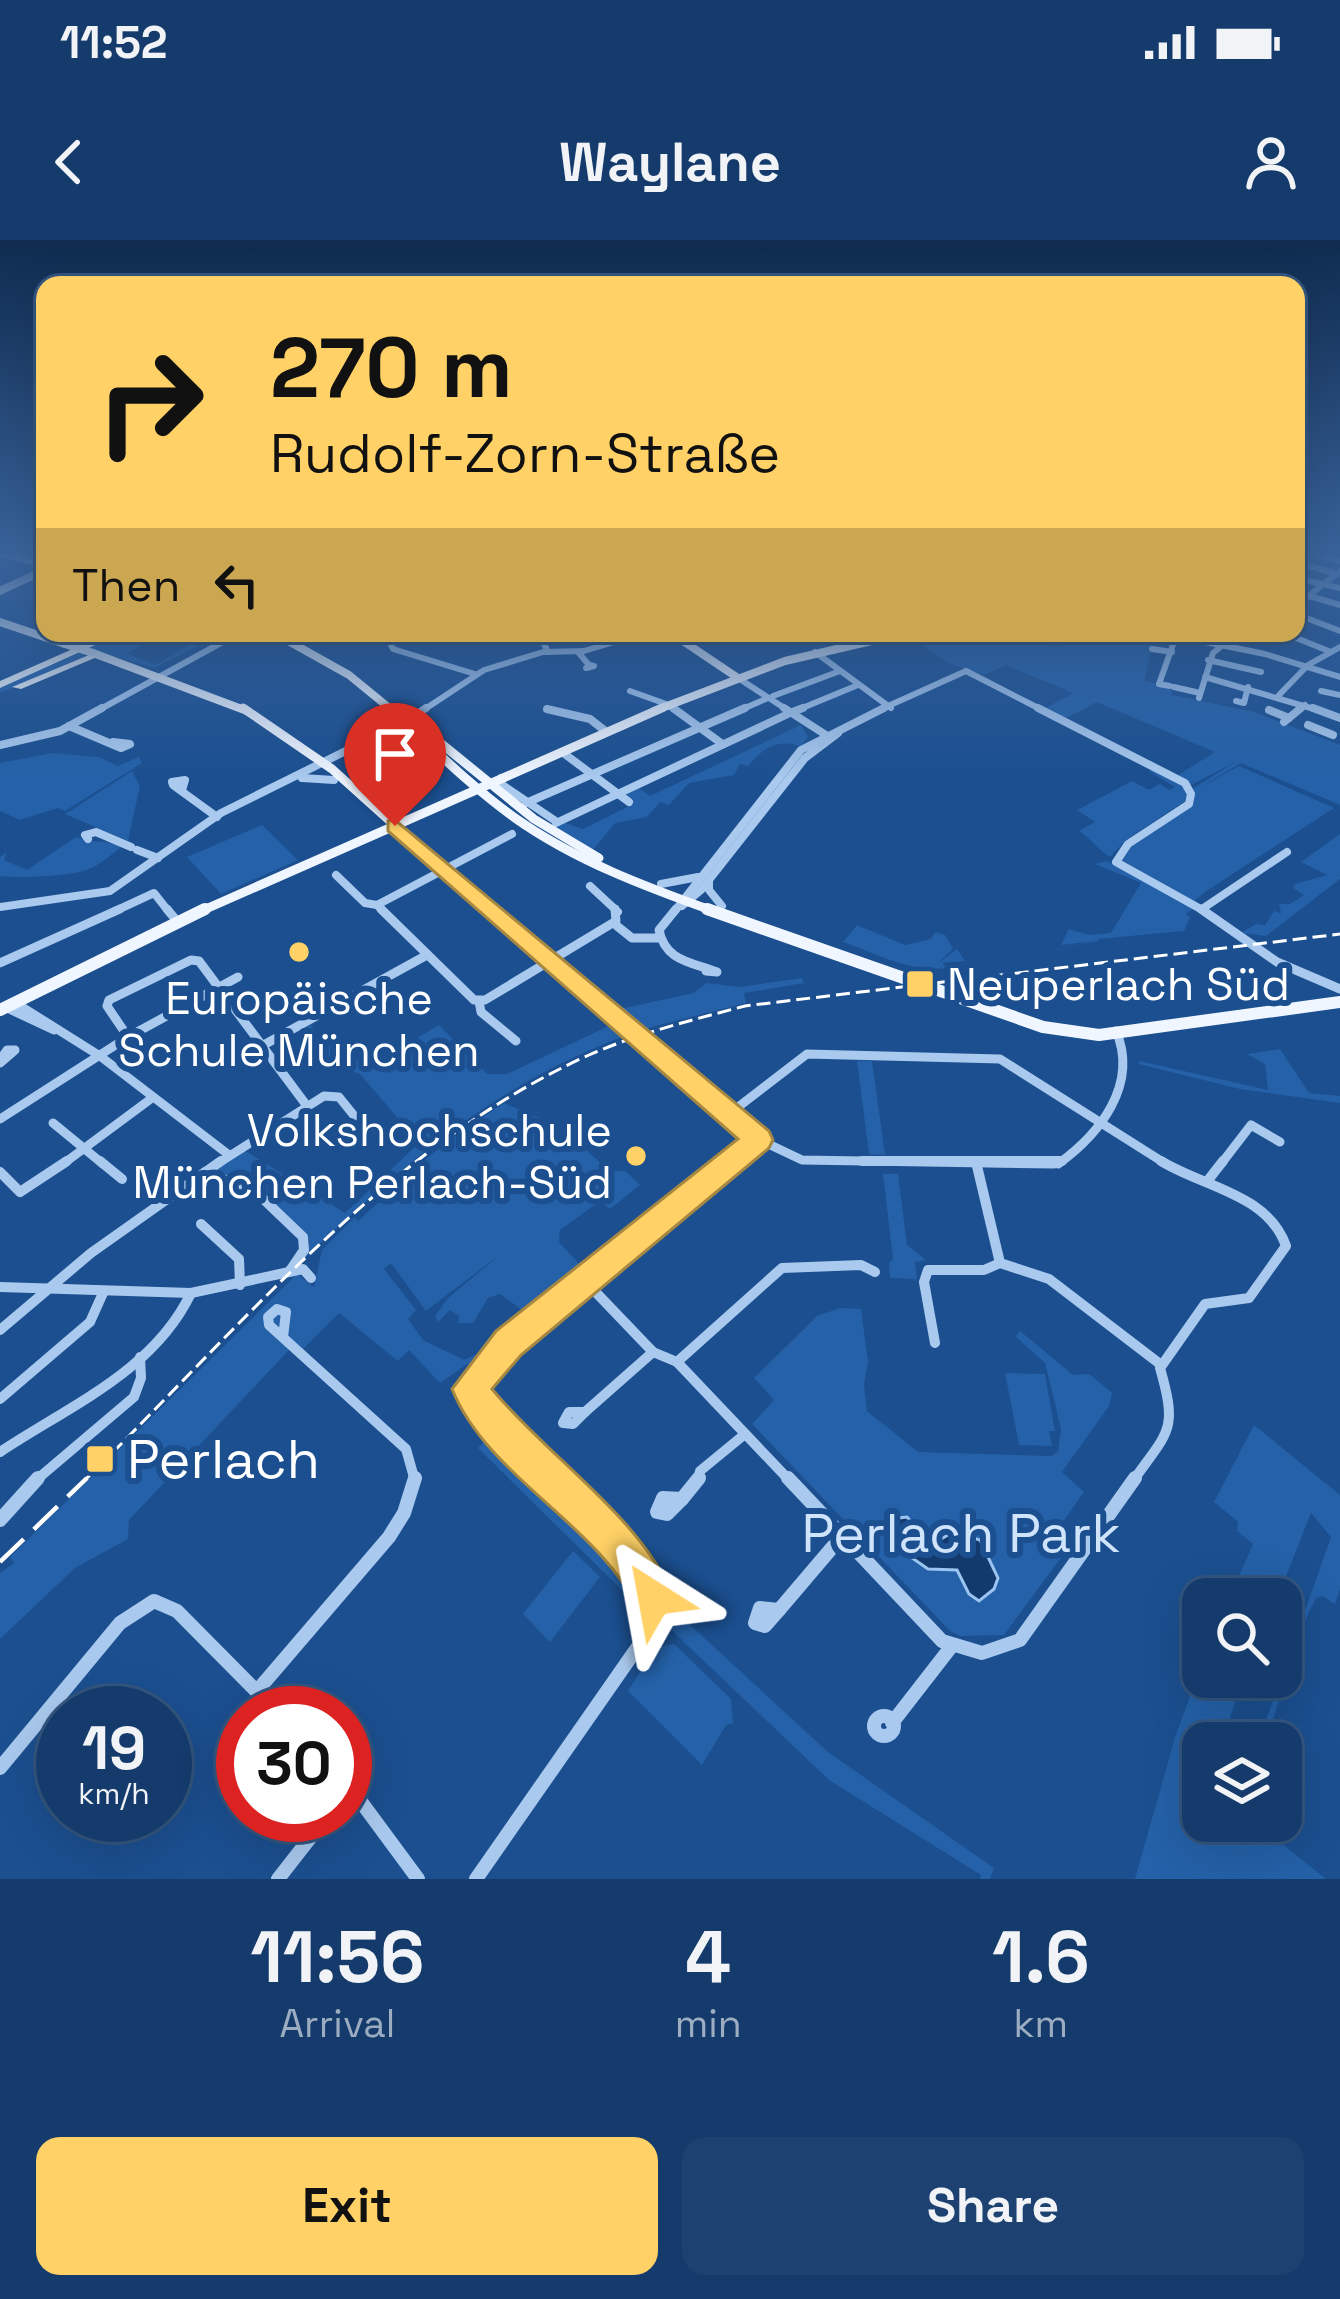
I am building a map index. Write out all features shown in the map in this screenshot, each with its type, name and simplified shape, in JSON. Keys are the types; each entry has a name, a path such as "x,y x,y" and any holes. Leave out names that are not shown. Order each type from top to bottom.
{"highway":[{"path":"0,684 54,642"},
{"path":"0,684 96,642"},
{"path":"0,694 94,656"}],"main road":[{"path":"62,642 153,676"},
{"path":"294,642 338,662"},
{"path":"303,642 338,662 480,783"},
{"path":"688,642 741,677"},
{"path":"0,993 4,1006 176,920 604,730 741,677 815,652 863,642"},
{"path":"94,656 240,708 322,766 387,823"},
{"path":"409,721 417,735 579,856 1057,1027 1087,1035 1340,1002"},
{"path":"322,766 387,823"},
{"path":"516,807 552,825 592,854 687,897 1057,1027"}],"street":[{"path":"1305,641 1331,652"},
{"path":"0,745 67,725 219,642"},
{"path":"389,642 395,650 475,674"},
{"path":"543,642 548,652"},
{"path":"0,907 102,893 217,818 386,736 475,674 548,652 578,652 613,642"},
{"path":"1174,642 1158,673 1159,684 1198,692 1204,677"},
{"path":"1208,642 1340,677"},
{"path":"1222,642 1208,660 1201,674 1204,677 1247,692 1279,695 1340,718 1329,733 1308,725"},
{"path":"1279,695 1307,666 1340,647"},
{"path":"1152,649 1172,652"},
{"path":"578,652 589,665"},
{"path":"815,652 890,707"},
{"path":"1208,660 1244,664"},
{"path":"125,668 135,679 131,686"},
{"path":"670,706 503,776 516,807 840,670"},
{"path":"687,897 777,776 811,742 967,672 1186,785 1190,804 1128,844 1116,859 1125,869 1202,909 1277,962 1340,988"},
{"path":"67,725 153,676"},
{"path":"741,677 828,735"},
{"path":"552,825 722,743 858,685"},
{"path":"630,691 670,706 722,743"},
{"path":"1269,710 1287,717 1305,705"},
{"path":"547,709 590,719 604,730"},
{"path":"792,712 828,735"},
{"path":"217,818 409,721"},
{"path":"807,723 811,742"},
{"path":"67,725 113,742"},
{"path":"386,736 417,735"},
{"path":"658,938 659,928 710,878 828,735"},
{"path":"562,752 629,802"},
{"path":"296,780 316,776 334,780"},
{"path":"182,790 217,818"},
{"path":"387,823 756,1138 802,1160 1058,1164 1103,1123 1124,1055 1117,1031"},
{"path":"377,905 512,834"},
{"path":"104,836 158,858"},
{"path":"1202,909 1287,852"},
{"path":"579,856 592,854"},
{"path":"336,875 365,903 377,905 479,1000 481,1012 516,1041"},
{"path":"661,884 698,877"},
{"path":"710,878 710,890 722,906"},
{"path":"479,1000 618,919 618,911 590,886"},
{"path":"0,963 154,893 176,920"},
{"path":"616,926 632,938 658,938 688,965 706,971"},
{"path":"260,1046 427,956"},
{"path":"128,1037 107,1006 112,998 195,960 307,1106"},
{"path":"0,1119 128,1037 238,977"},
{"path":"4,1006 70,1035 229,1155"},
{"path":"729,1114 807,1054 1005,1060 1174,1169 1209,1179 1280,1226 1286,1246 1249,1298 1204,1304 1160,1364"},
{"path":"0,1330 47,1289 229,1155 307,1106 337,1095 364,1128 365,1140"},
{"path":"0,1172 23,1192 152,1098"},
{"path":"53,1123 122,1179"},
{"path":"1209,1179 1251,1125 1280,1142"},
{"path":"476,1879 644,1639 655,1604 651,1583 639,1566 515,1445 469,1389 503,1348 756,1138"},
{"path":"977,1166 1000,1264"},
{"path":"206,1172 256,1192 303,1237 304,1250 289,1272"},
{"path":"201,1225 239,1259 240,1286"},
{"path":"585,1281 652,1352 677,1362 951,1647 995,1652 1020,1640 1168,1432 1173,1412 1160,1364 1048,1280 1000,1264 984,1270 931,1268 925,1282 935,1343"},
{"path":"677,1362 782,1268 861,1265 875,1272"},
{"path":"0,1287 191,1293 308,1269 311,1278"},
{"path":"0,1399 90,1322 103,1293"},
{"path":"0,1451 112,1381 181,1318 191,1293"},
{"path":"260,1686 397,1525 415,1490 406,1449 283,1337"},
{"path":"587,1412 618,1378 652,1352"},
{"path":"0,1520 53,1462 128,1404 139,1387 140,1357"},
{"path":"682,1499 698,1483 700,1471 745,1434"},
{"path":"778,1610 842,1536"},
{"path":"0,1768 120,1623 154,1601 177,1610 251,1686"},
{"path":"892,1723 951,1647"},
{"path":"372,1819 418,1879"},
{"path":"278,1879 307,1842"}],"green space":[{"path":"100,642 148,642 127,653 155,665 187,646 186,642 198,646 154,668 93,650 82,655 84,659 0,693 0,686"},
{"path":"918,642 1043,642 1056,647 1067,642 1153,642 1144,681 1173,687 1172,695 1254,712 1340,745 1340,805 1241,763 1199,788 1239,766 1334,808 1205,892 1191,904 1195,907 1186,914 1190,918 1184,931 1098,939 1098,941 982,965 1096,941 1061,945 1069,929 1089,935 1111,933 1141,883 1095,864 1107,861 1118,868 1130,846 1187,805 1195,795 1192,789 1237,761 1191,785 1178,775 1215,752 1097,702 1066,718 1046,708 1073,693 1006,665 984,675 950,664"},
{"path":"801,725 808,737 801,746 772,746 748,766 740,764 734,775 689,783 669,805 660,802 647,817 615,823 593,850 554,826 562,822 583,829 633,804 621,794 636,786 650,796"},
{"path":"52,753 99,757 118,766 139,757 142,763 65,811 58,808 20,820 0,811 0,763"},
{"path":"1154,769 1182,784 1188,799 1126,840 1110,857 1079,831 1095,822 1077,810 1132,781 1149,790 1160,784 1170,790 1175,787 1149,771"},
{"path":"132,771 140,786 128,841 65,814"},
{"path":"262,825 298,860 339,842 221,894 187,857"},
{"path":"1340,834 1340,879 1266,936 1241,933 1256,924 1265,925 1274,911 1281,913 1279,904 1290,904 1304,895 1293,888 1295,884 1327,875 1301,862"},
{"path":"76,837 123,846 82,871 0,876 0,857 7,852 4,860 27,870"},
{"path":"857,925 905,945 931,939 935,932 945,935 953,949 937,964 957,949 965,961 942,963 948,968 934,969 896,962 843,942"},
{"path":"802,978 804,983 744,993 746,1003 644,1029 620,1009 693,993 707,983 740,987"},
{"path":"613,1024 624,1036 531,1080 449,1133 299,1264 310,1241 299,1228 268,1198 214,1171 244,1150 345,1213 419,1143 360,1074 333,1064 301,1031 311,1025 338,1055 376,1062 439,1025 487,1074 507,1074"},
{"path":"1280,1049 1309,1093 1340,1096 1340,1103 1240,1089 1139,1064 1268,1090 1265,1064 1247,1054"},
{"path":"857,1061 872,1061 885,1155 869,1154"},
{"path":"504,1103 540,1118 568,1146 582,1146 609,1171 625,1171 640,1185 610,1209 600,1201 560,1230 559,1242 583,1268 526,1316 483,1362 466,1365 440,1383 409,1350 398,1361 339,1313 302,1350 296,1345 289,1350 129,1520 128,1539 75,1568 0,1639 0,1573 14,1563 10,1557 297,1274 314,1287 322,1250 443,1144","holes":["502,1253 448,1298 435,1316 438,1322 450,1310 459,1316 458,1323 473,1323 488,1298 500,1294 522,1310 481,1352 464,1360 423,1340 408,1319 416,1310 384,1269 391,1263 426,1311"]},
{"path":"883,1174 898,1174 907,1245 926,1260 915,1262 917,1279 890,1278 893,1259"},
{"name":"Perlach Park","path":"840,1308 861,1309 868,1362 867,1411 918,1452 1051,1456 1058,1452 1061,1429 1045,1363 1016,1337 1020,1331 1073,1375 1089,1374 1112,1393 1109,1406 1062,1472 1084,1492 1060,1526 1074,1540 1004,1635 960,1636 950,1631 752,1424 774,1400 754,1378 817,1316"},
{"path":"1005,1373 1045,1374 1055,1431 1049,1431 1052,1446 1019,1445"},
{"path":"1254,1425 1340,1495 1340,1589 1335,1604 1323,1596 1316,1598 1302,1627 1331,1537 1311,1513 1285,1578 1238,1578 1253,1544 1237,1531 1238,1522 1214,1502"},
{"path":"489,1436 633,1577 641,1591 643,1611 478,1448"},
{"path":"573,1551 600,1577 550,1642 523,1614"},
{"path":"674,1610 828,1752 994,1868 990,1879 980,1879 981,1875 829,1780 665,1624"},
{"path":"674,1644 731,1699 733,1723 726,1725 702,1765 628,1691 656,1647"},
{"path":"1190,1698 1236,1698 1229,1722 1182,1722 1182,1842 1280,1842 1326,1879 1135,1879 1176,1734"},
{"path":"1274,1698 1280,1698 1272,1722 1265,1722"}],"shaded area":[{"path":"907,1517 917,1528 919,1545 931,1545 953,1532 980,1540 998,1578 994,1589 979,1601 969,1594 957,1570 928,1569 905,1553 892,1533 899,1518"}],"railway":[{"path":"86,1479 258,1304 381,1190 516,1093 589,1055 745,1006 1340,934"},
{"path":"0,1562 86,1479"}],"place":[{"name":"Europäische Schule München","path":"299,952"},
{"name":"Neuperlach Süd","path":"920,984"},
{"name":"Volkshochschule München Perlach-Süd","path":"636,1156"},
{"name":"Perlach","path":"100,1459"}],"route":[{"path":"395,826 752,1130 758,1140 508,1343 469,1389 515,1445 639,1566 651,1583 654,1598"}]}
